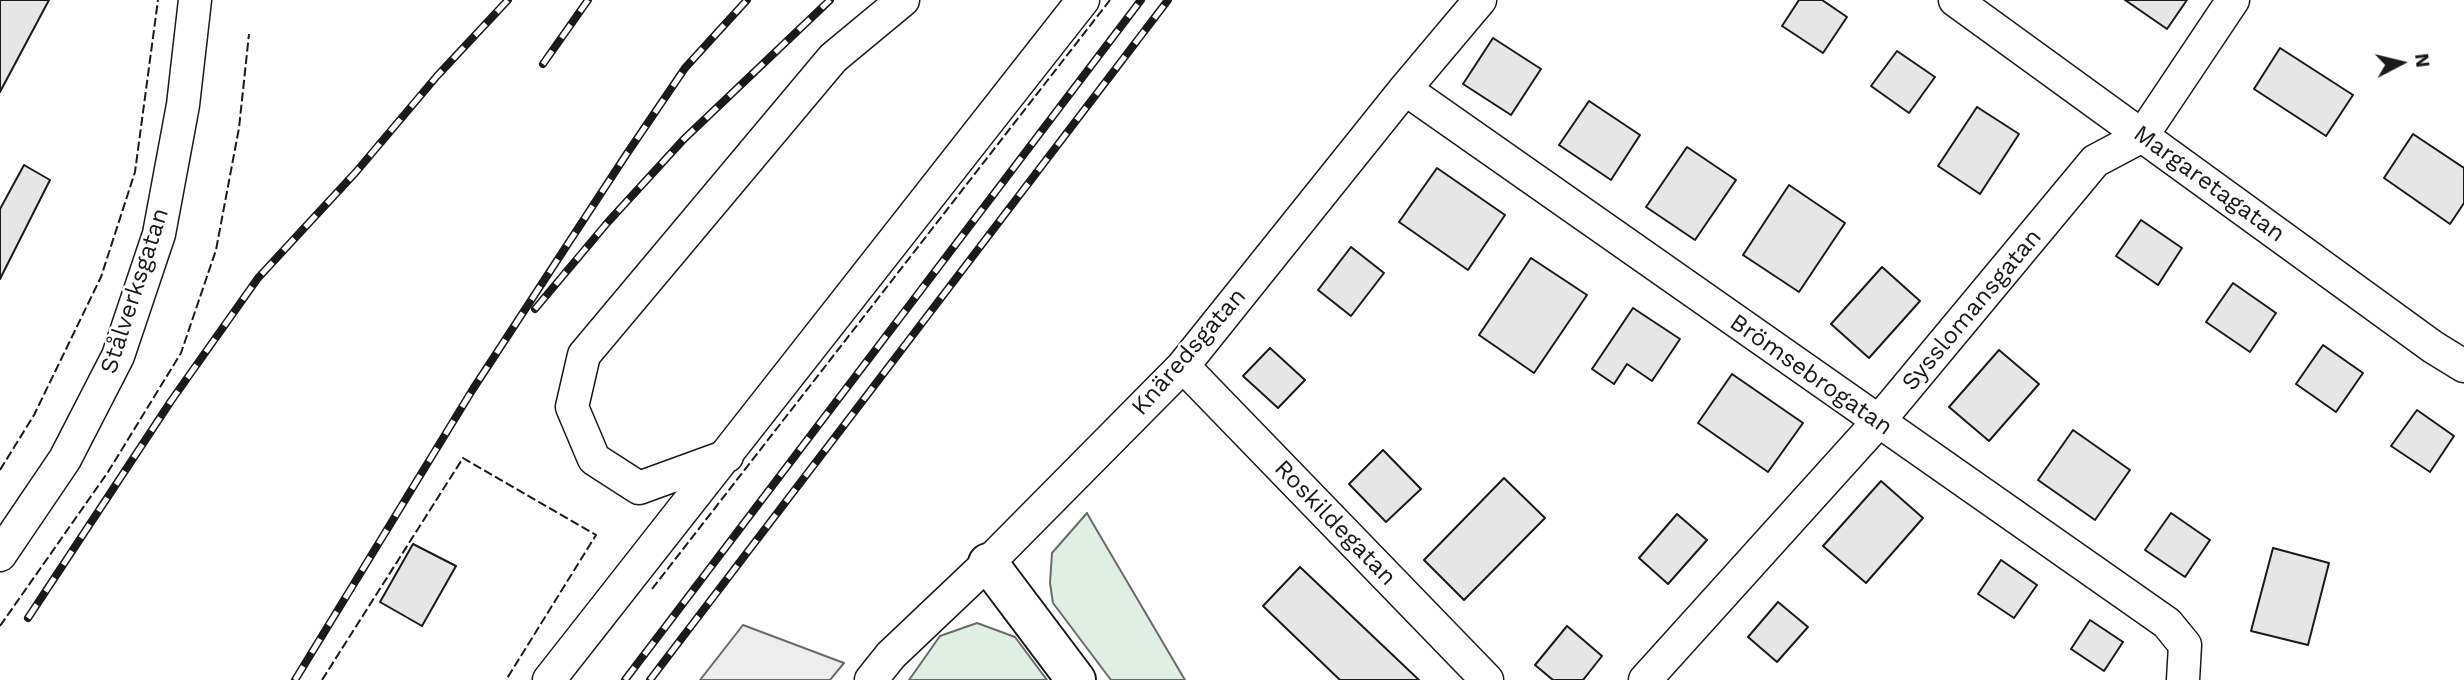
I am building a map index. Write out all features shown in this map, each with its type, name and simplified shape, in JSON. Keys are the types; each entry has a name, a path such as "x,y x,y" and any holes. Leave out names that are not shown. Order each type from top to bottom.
{"street":[{"name":"Stålverksgatan","path":"0,555 65,459 118,356 159,234 184,105 195,0"},
{"path":"727,456 639,488 594,459 572,407 583,355 833,58 902,0"},
{"path":"549,680 1083,0"},
{"name":"Knäredsgatan","path":"871,680 891,655 988,563 1183,366 1405,89 1480,0"},
{"name":"Margaretagatan","path":"1955,0 2433,347 2464,366"},
{"name":"Sysslomansgatan","path":"1645,680 1878,422 2095,161 2142,136 2233,0"},
{"name":"Brömsebrogatan","path":"1405,89 2167,623 2185,645 2183,680"},
{"name":"Roskildegatan","path":"1183,366 1487,680"},
{"path":"988,563 1076,680"}],"green space":[{"path":"1087,513 1185,680 1111,680 1053,603 1050,583 1052,553"},
{"path":"977,623 1015,637 1047,680 909,680 940,636"}],"shaded area":[{"path":"743,625 844,663 830,680 700,680"}],"building":[{"path":"0,0 49,0 0,92"},
{"path":"1799,0 1822,0 1847,17 1823,53 1782,26"},
{"path":"2125,0 2187,0 2167,29"},
{"path":"1493,38 1541,69 1511,115 1463,84"},
{"path":"2280,48 2353,95 2326,136 2254,89"},
{"path":"1897,51 1935,77 1909,113 1871,86"},
{"path":"1589,101 1640,135 1611,180 1559,145"},
{"path":"1977,107 2019,134 1980,194 1938,166"},
{"path":"2413,134 2464,168 2464,203 2450,224 2384,178"},
{"path":"1687,147 1736,180 1695,240 1646,207"},
{"path":"24,165 50,180 0,279 0,209"},
{"path":"1437,168 1505,215 1468,270 1399,222"},
{"path":"1789,185 1845,223 1799,292 1743,255"},
{"path":"2141,220 2182,248 2158,285 2116,256"},
{"path":"1351,247 1384,273 1351,316 1318,290"},
{"path":"1531,258 1587,295 1534,373 1479,335"},
{"path":"1882,267 1920,301 1869,358 1831,324"},
{"path":"2233,283 2276,313 2250,352 2206,322"},
{"path":"1633,308 1680,339 1652,381 1627,364 1614,384 1592,369"},
{"path":"2323,345 2363,373 2336,412 2296,384"},
{"path":"1270,348 1305,380 1278,408 1243,376"},
{"path":"1999,350 2039,384 1989,441 1949,407"},
{"path":"1732,374 1803,423 1768,472 1698,423"},
{"path":"2417,410 2454,436 2430,472 2391,446"},
{"path":"2073,430 2130,470 2095,520 2038,480"},
{"path":"1383,450 1421,489 1386,522 1349,484"},
{"path":"1504,478 1545,518 1464,600 1424,560"},
{"path":"1881,481 1923,518 1866,583 1823,546"},
{"path":"2171,513 2210,540 2185,577 2145,550"},
{"path":"1677,514 1707,540 1668,584 1639,558"},
{"path":"413,544 456,566 422,626 380,602"},
{"path":"2273,548 2329,563 2308,645 2251,631"},
{"path":"2001,560 2037,585 2014,618 1978,594"},
{"path":"1300,567 1419,680 1340,680 1263,606"},
{"path":"1778,602 1808,627 1777,662 1748,637"},
{"path":"2090,620 2123,642 2104,671 2071,649"},
{"path":"1567,626 1602,656 1583,680 1553,680 1535,665"}],"railway":[{"path":"28,618 171,401 258,278 508,0"},
{"path":"543,64 588,0"},
{"path":"295,680 473,389 626,155 685,68 747,0"},
{"path":"535,309 608,222 684,139 830,0"},
{"path":"625,680 1141,0"},
{"path":"650,680 1168,0"}],"fence":[{"path":"0,470 34,415 101,277 135,172 158,0"},
{"path":"652,589 1110,0"},
{"path":"0,626 108,472 181,353 216,250 239,128 249,34"},
{"path":"322,680 463,458 596,535 506,680"}]}
